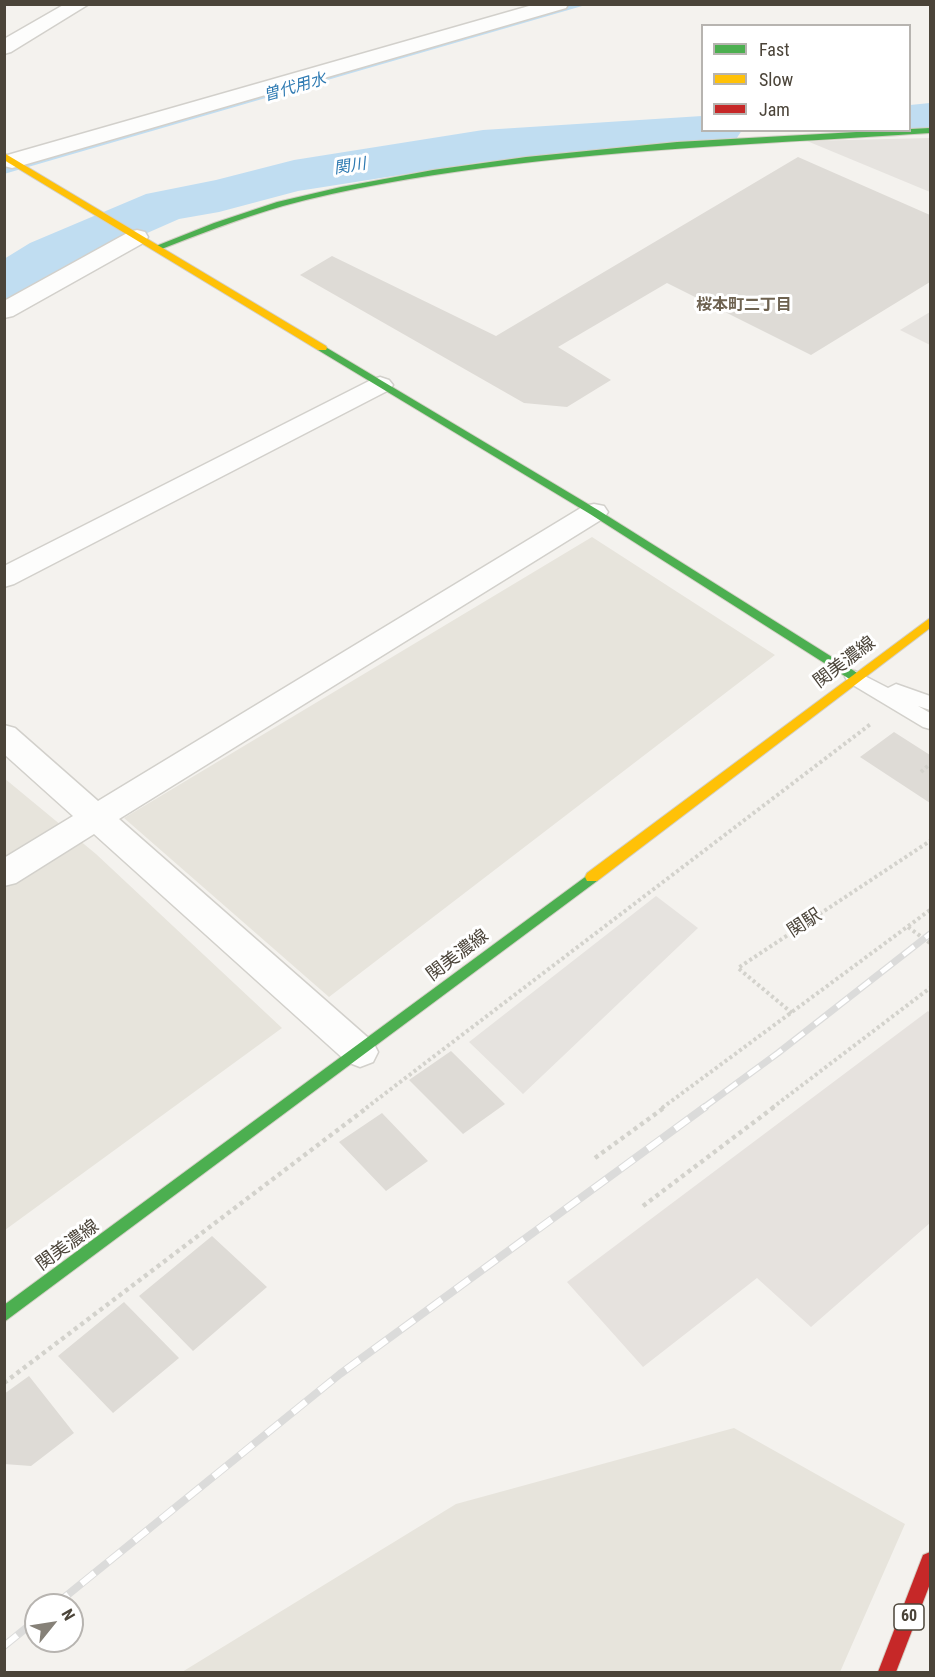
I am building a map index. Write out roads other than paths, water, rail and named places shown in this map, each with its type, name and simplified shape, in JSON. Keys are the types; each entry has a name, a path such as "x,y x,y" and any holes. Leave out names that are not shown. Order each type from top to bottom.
{"street":[{"path":"8,159 264,91 559,4"},
{"path":"4,48 65,7"},
{"path":"911,132 930,131"},
{"path":"4,311 55,281 146,243 297,200 407,176 573,154 746,139 907,132"},
{"path":"8,159 594,512 855,677"},
{"path":"4,578 380,385"},
{"path":"4,874 594,512"},
{"name":"関美濃線","path":"4,1316 360,1052 930,622"},
{"path":"4,735 360,1052"},
{"name":"60","path":"886,1672 930,1561"}],"lane":[{"path":"855,677 930,703"},
{"path":"855,677 930,722"}],"waterway":[{"name":"曽代用水","path":"4,171 585,4"},
{"name":"関川","path":"911,120 930,118"},
{"name":"関川","path":"4,284 50,255 165,205 219,196 294,176 483,146 701,131"}],"railway":[{"path":"703,1108 778,1053 930,934"},
{"path":"70,1593 340,1374 705,1107"},
{"path":"4,1646 24,1630"}],"district":[{"name":"桜本町二丁目","path":"744,306"}]}
